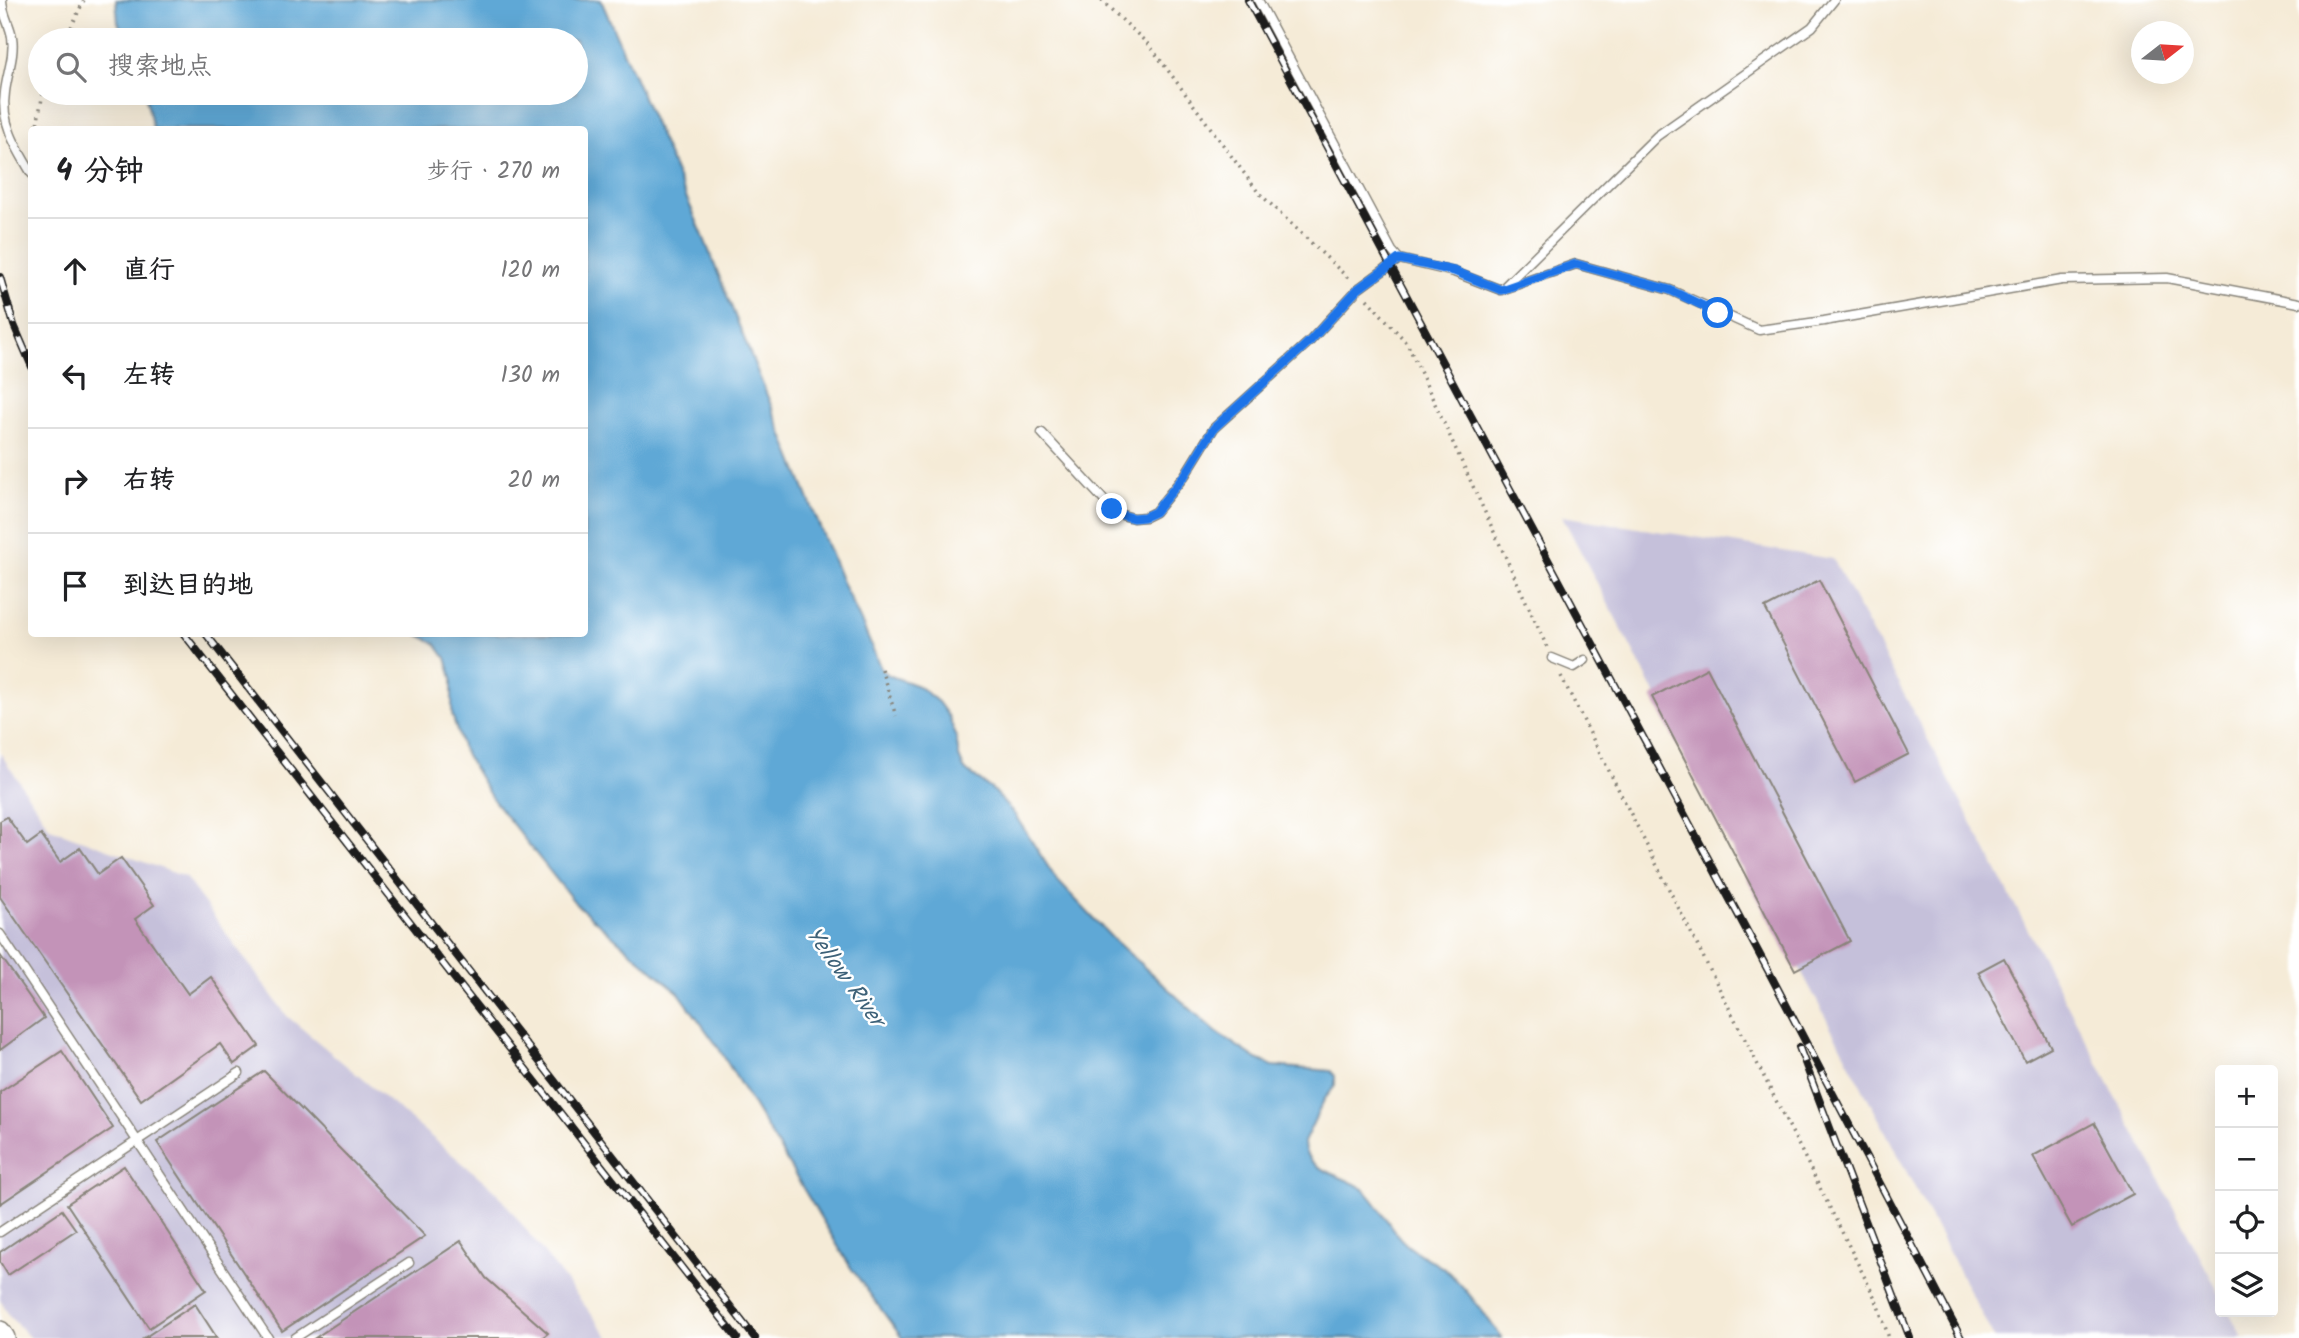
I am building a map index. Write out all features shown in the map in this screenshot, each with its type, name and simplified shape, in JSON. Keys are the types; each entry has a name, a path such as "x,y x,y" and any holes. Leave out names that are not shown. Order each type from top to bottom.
{"main road":[{"path":"0,1332 4,1338"}],"lane":[{"path":"2,0 12,37 11,61 4,95 5,115 19,153 28,168"},
{"path":"1258,0 1385,239 1399,259 1454,271 1501,290 1576,264 1670,290 1759,330 2062,280 2167,278 2299,303"},
{"path":"1501,290 1657,136 1812,27 1834,0"},
{"path":"1042,433 1112,509 1133,518 1155,512 1185,475 1214,428 1310,341 1358,289 1399,259"},
{"path":"1552,658 1574,667 1586,660"},
{"path":"0,934 268,1338"},
{"path":"0,1232 239,1073"},
{"path":"295,1338 408,1263"}],"path":[{"path":"71,28 84,0"},
{"path":"1101,0 1150,46 1258,192 1333,262 1407,343 1552,658 1810,1166 1876,1300 1889,1338"},
{"path":"37,126 41,105"},
{"path":"881,669 895,716"}],"shaded area":[{"path":"1562,516 1833,559 2215,1285 2215,1317 2232,1317 2243,1338 1994,1338"},
{"path":"0,753 50,828 185,877 287,1016 496,1191 610,1338 30,1338 10,1317 0,1300"}],"water":[{"name":"Yellow River","path":"116,0 601,0 701,231 842,582 881,669 888,675 918,686 938,702 949,717 964,769 994,791 1015,815 1056,879 1113,939 1216,1032 1257,1059 1273,1066 1331,1071 1335,1076 1335,1086 1324,1100 1304,1142 1310,1160 1327,1172 1363,1189 1400,1238 1455,1278 1502,1338 902,1338 851,1268 718,1047 679,993 576,904 491,797 463,750 452,714 452,678 446,658 435,643 423,637 588,637 588,126 152,126 148,105 588,105 588,28 121,28"}],"building":[{"path":"1819,580 1909,754 1855,782 1765,608"},
{"path":"1707,668 1850,941 1795,970 1652,697"},
{"path":"7,817 27,845 41,835 60,862 80,848 98,874 121,858 154,905 135,919 188,994 211,977 259,1046 234,1064 220,1044 141,1100 0,897 0,821"},
{"path":"0,955 44,1018 0,1050"},
{"path":"2004,958 2051,1047 2025,1061 1978,972"},
{"path":"62,1051 113,1128 0,1204 0,1092"},
{"path":"264,1071 425,1236 282,1331 157,1142"},
{"path":"2094,1123 2133,1194 2072,1227 2033,1156"},
{"path":"124,1166 206,1290 149,1328 67,1204"},
{"path":"62,1210 76,1230 8,1275 0,1262 0,1252"},
{"path":"461,1241 486,1278 548,1333 542,1338 315,1338"},
{"path":"195,1304 217,1338 144,1338"}],"railway":[{"path":"1248,0 1770,974 1961,1338"},
{"path":"0,277 14,325 28,358"},
{"path":"186,637 737,1338"},
{"path":"208,637 755,1338"},
{"path":"1799,1047 1910,1338"}],"route":[{"path":"1112,509 1133,518 1155,512 1185,475 1214,428 1310,341 1358,289 1399,259 1454,271 1501,290 1576,264 1670,290 1718,313"}]}
